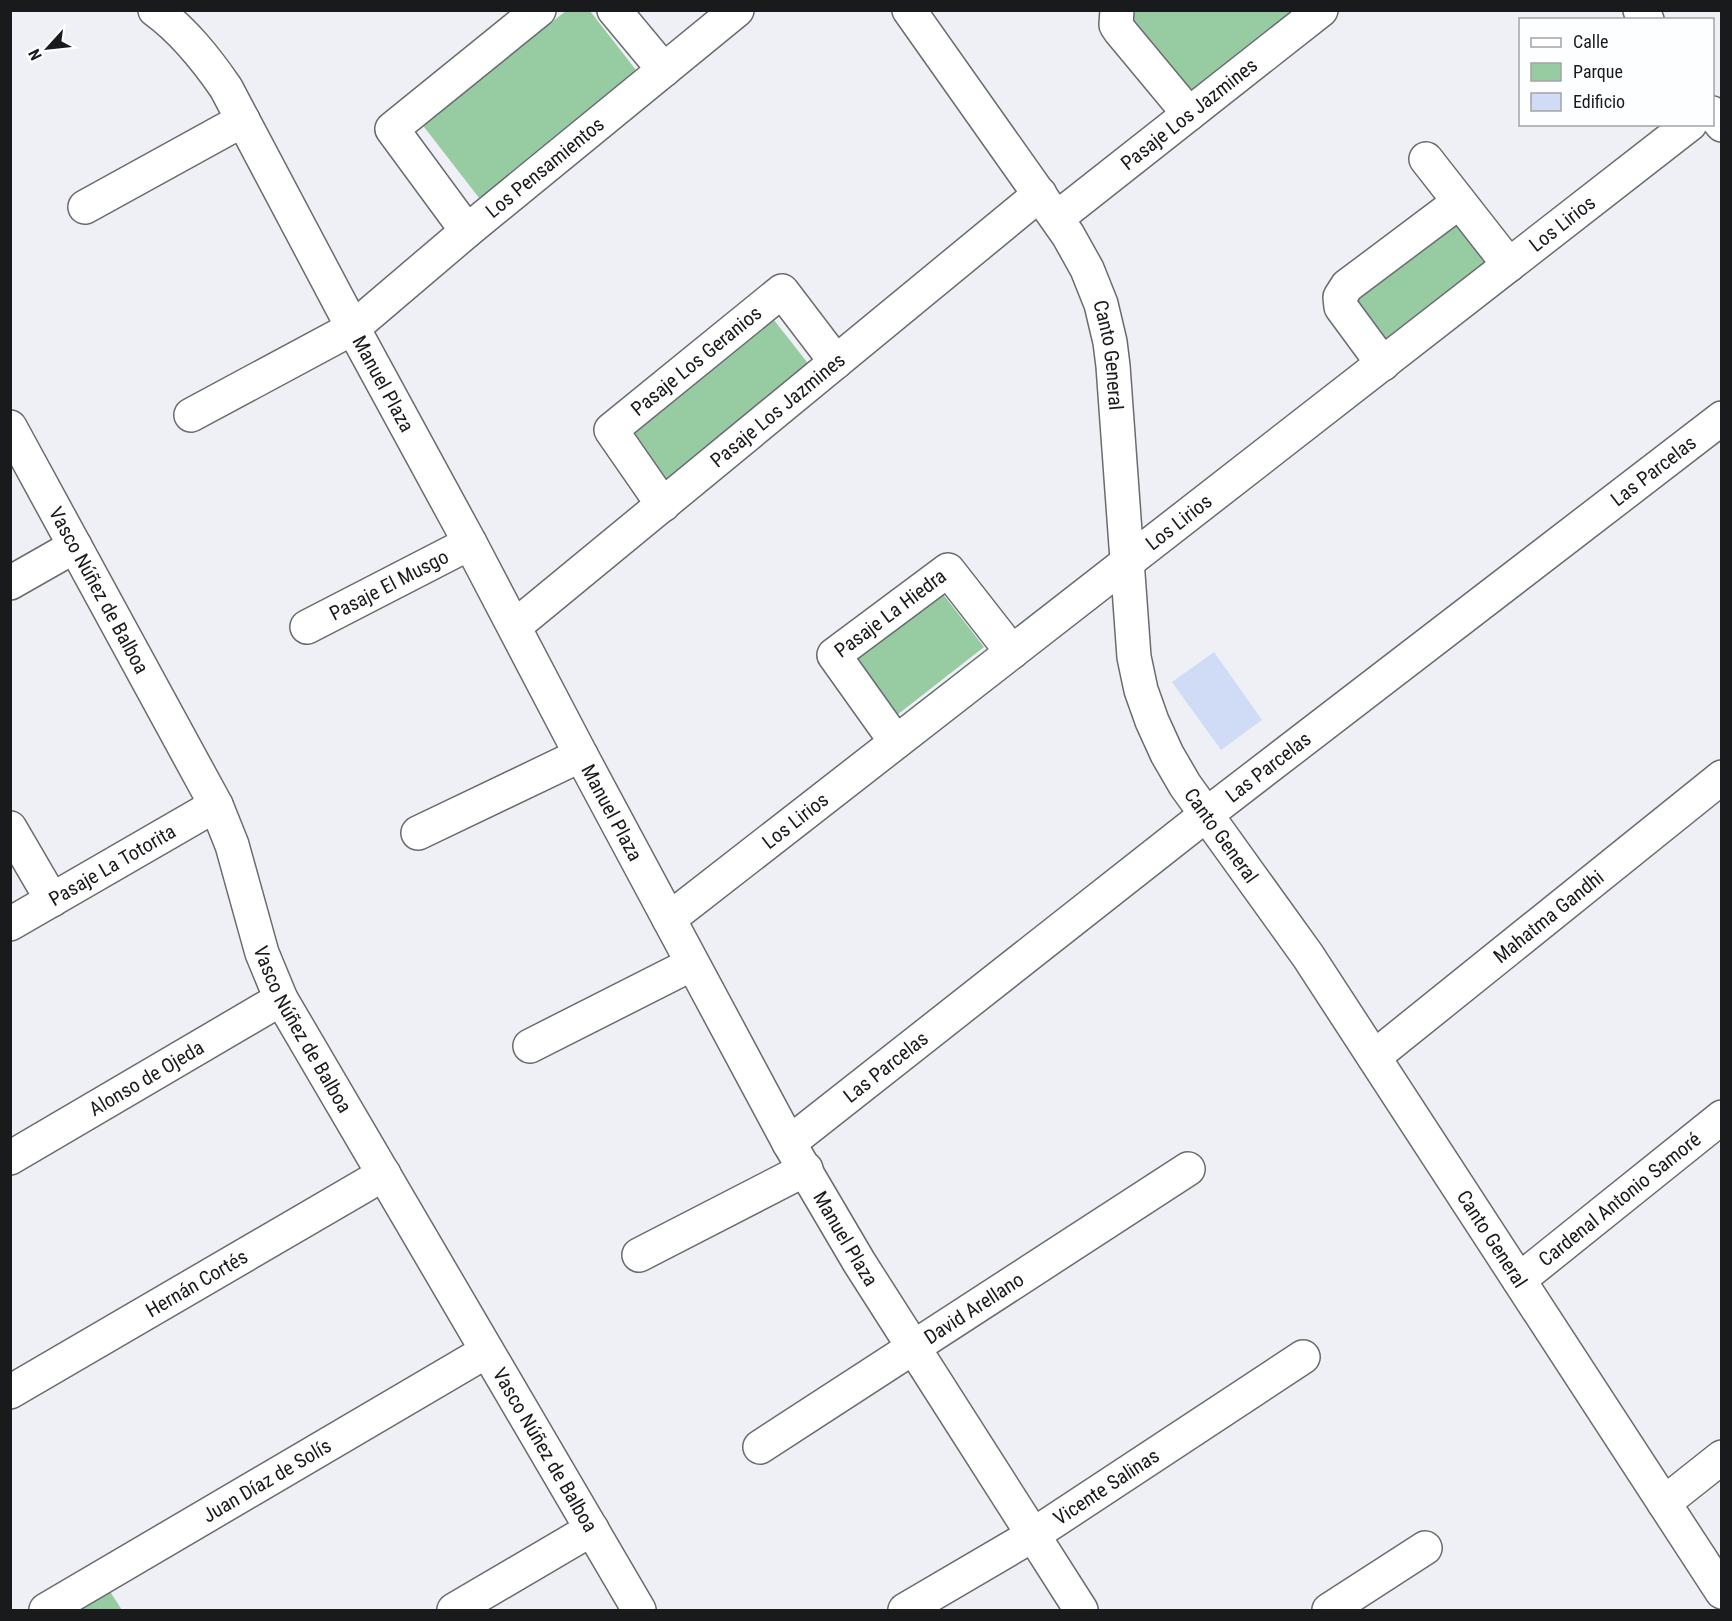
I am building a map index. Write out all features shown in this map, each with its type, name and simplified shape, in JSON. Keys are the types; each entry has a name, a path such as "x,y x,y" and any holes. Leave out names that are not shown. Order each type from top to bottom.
{"street":[{"path":"467,231 392,129 539,10"},
{"path":"614,10 664,70"},
{"name":"Los Pensamientos","path":"191,415 352,328 737,10"},
{"name":"Canto General","path":"909,10 1048,206 1087,269 1101,304 1113,366 1134,657 1141,690 1167,754 1185,785 1301,946 1722,1592"},
{"path":"1118,10 1116,25 1120,31 1189,114"},
{"name":"Pasaje Los Jazmines","path":"515,626 836,362 1048,206 1189,114 1321,10"},
{"name":"Manuel Plaza","path":"164,13 207,60 226,88 352,328 515,626 692,964 798,1156 859,1262 1081,1611"},
{"path":"85,207 243,120"},
{"name":"Los Lirios","path":"669,919 1687,126"},
{"path":"1426,159 1509,265"},
{"path":"1383,364 1341,307 1340,297 1347,286 1459,201"},
{"name":"Pasaje Los Geranios","path":"663,505 611,430 782,291 836,362"},
{"name":"Las Parcelas","path":"639,1255 798,1156 1207,814 1722,418"},
{"name":"Vasco Núñez de Balboa","path":"10,427 216,806 232,845 262,953 281,999 639,1611"},
{"name":"Pasaje El Musgo","path":"307,627 470,543"},
{"path":"10,583 75,546"},
{"name":"Pasaje La Hiedra","path":"896,742 834,655 948,570 1012,652"},
{"path":"418,833 581,755"},
{"name":"Mahatma Gandhi","path":"1374,1057 1722,777"},
{"name":"Pasaje La Totorita","path":"10,924 216,806"},
{"path":"10,828 52,900"},
{"path":"530,1046 692,964"},
{"name":"Alonso de Ojeda","path":"10,1158 281,999"},
{"name":"Cardenal Antonio Samoré","path":"1518,1280 1722,1117"},
{"name":"David Arellano","path":"760,1447 1188,1169"},
{"name":"Hernán Cortés","path":"10,1392 384,1174"},
{"name":"Juan Díaz de Solís","path":"46,1611 487,1351"},
{"name":"Vicente Salinas","path":"905,1611 1033,1535 1303,1357"},
{"path":"1664,1503 1722,1457"},
{"path":"454,1611 592,1529"},
{"path":"1329,1611 1425,1548"}],"green space":[{"path":"566,11 590,11 643,79 483,203 421,123"},
{"path":"1137,11 1316,11 1194,92 1134,29 1134,13"},
{"path":"1450,221 1460,225 1486,261 1379,344 1351,306 1353,293"},
{"path":"774,320 814,371 669,486 628,435"},
{"path":"939,589 984,647 897,715 852,658"},
{"path":"109,1590 122,1610 74,1610"}],"building":[{"path":"1214,652 1262,720 1221,750 1172,682"}]}
